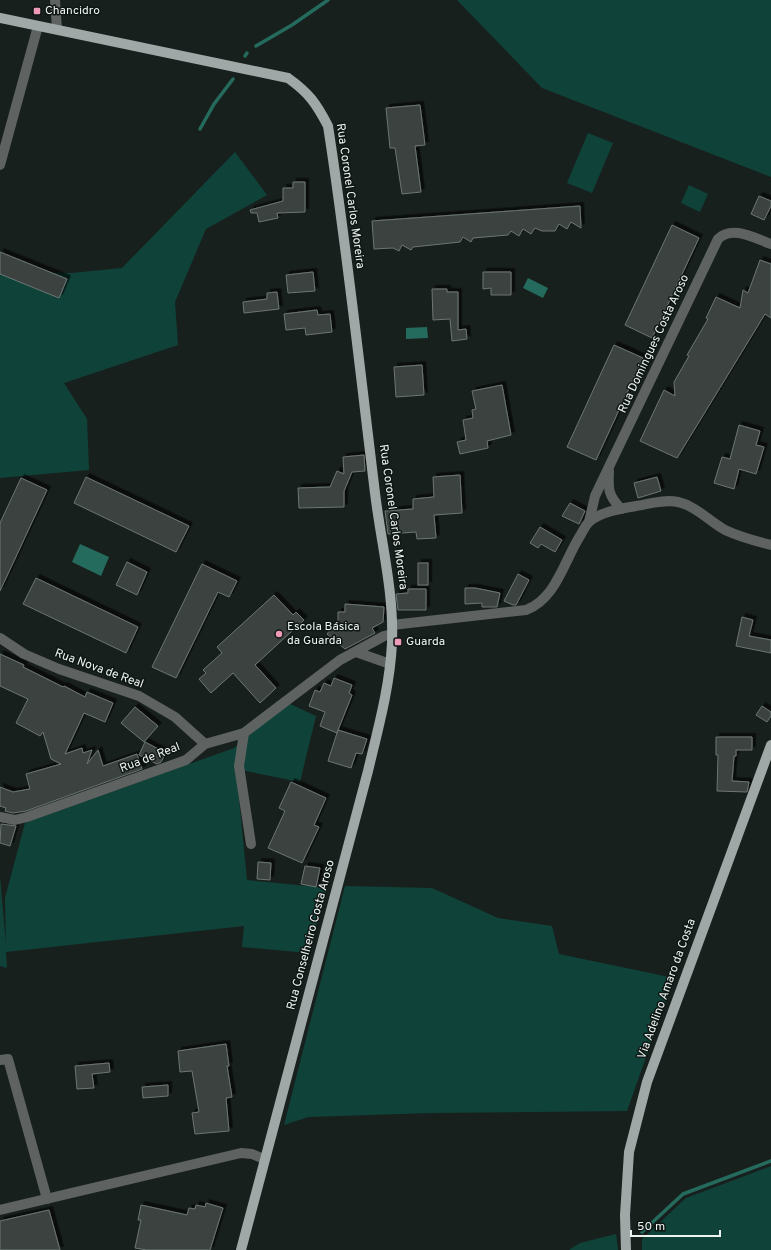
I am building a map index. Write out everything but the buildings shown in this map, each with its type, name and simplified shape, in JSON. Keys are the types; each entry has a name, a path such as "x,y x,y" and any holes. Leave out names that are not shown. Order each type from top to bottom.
{"main road":[{"name":"Rua Coronel Carlos Moreira","path":"0,18 288,78 305,90 318,108 328,126 331,145 366,408 375,494 390,580 392,629"},
{"name":"Rua Conselheiro Costa Aroso","path":"241,1250 368,771 384,705 390,664 392,629"},
{"name":"Via Adelino Amaro da Costa","path":"626,1250 625,1215 630,1152 647,1082 771,745"}],"street":[{"path":"55,0 57,29"},
{"path":"0,165 38,26"},
{"name":"Rua Domingues Costa Aroso","path":"589,522 595,496 718,239 724,234 734,232 771,244"},
{"name":"Rua Domingues Costa Aroso","path":"610,466 608,490 612,499 621,509"},
{"path":"589,522 603,514 621,509 667,501 678,502 698,512 725,530 745,538 771,545"},
{"name":"Rua de Real","path":"0,818 15,820 27,817 186,760 205,744 244,733 340,660 384,636 392,629 526,610 535,607 546,599 573,546 589,522"},
{"name":"Rua Nova de Real","path":"0,638 24,654 60,669 139,696 175,717 205,744"},
{"path":"356,652 390,664"},
{"path":"244,733 239,766 251,844"},
{"path":"0,1060 8,1059 46,1198"},
{"path":"0,1210 242,1153 252,1154 264,1159"}],"shaded area":[{"path":"457,0 771,0 771,177 542,88"},
{"path":"588,133 613,143 592,193 567,183"},
{"path":"235,152 267,195 206,229 175,302 178,345 64,383 87,419 89,470 0,478 0,271 72,273 122,268"},
{"path":"689,185 708,194 700,212 681,203"},
{"path":"528,278 548,288 543,298 523,288"},
{"path":"427,327 428,338 406,339 406,328"},
{"path":"80,544 109,557 101,576 72,562"},
{"path":"288,703 316,716 300,782 236,769 247,880 327,888 308,953 242,947 244,926 6,952 7,968 0,966 0,876 6,945 5,898 25,823 234,748"},
{"path":"345,886 432,888 498,918 552,926 559,954 674,978 627,1111 431,1113 308,1117 284,1125"},
{"path":"771,1166 771,1250 642,1250 642,1239 686,1198"},
{"path":"616,1234 618,1250 569,1250 580,1243"}],"waterway":[{"path":"256,46 292,25 328,0"},
{"path":"200,129 214,104 233,79"},
{"path":"642,1232 683,1194 771,1161"}],"place":[{"name":"Chancidro","path":"37,11"},
{"name":"Escola Básica da Guarda","path":"279,634"},
{"name":"Guarda","path":"398,642"}]}
